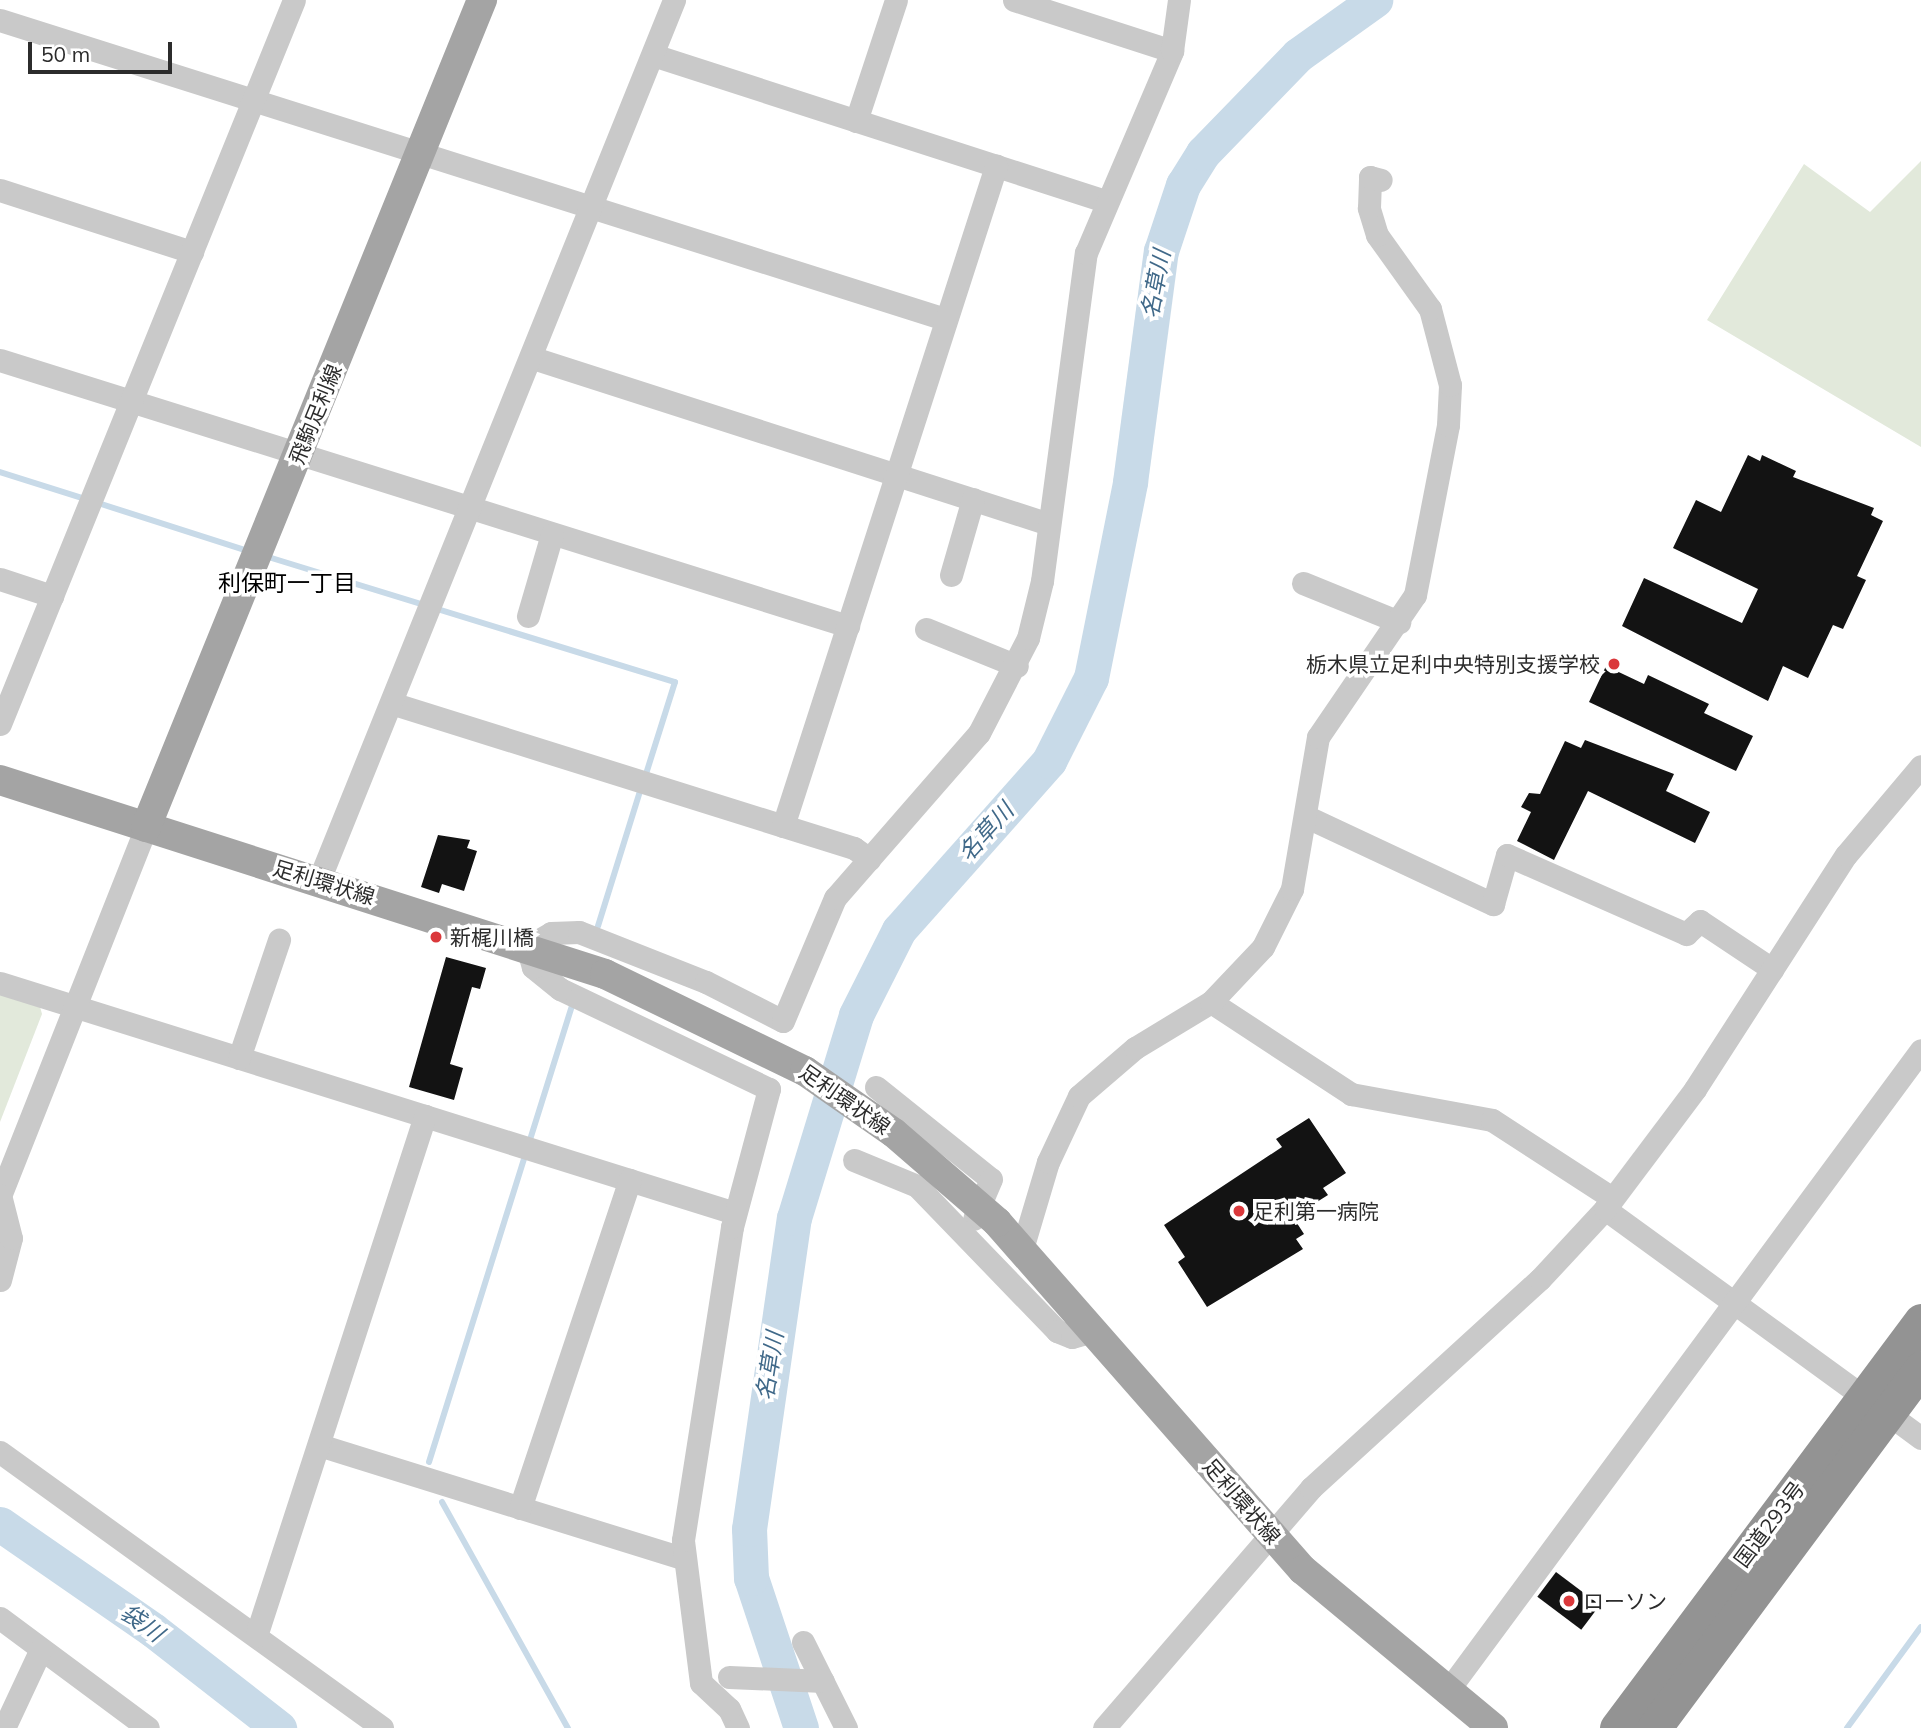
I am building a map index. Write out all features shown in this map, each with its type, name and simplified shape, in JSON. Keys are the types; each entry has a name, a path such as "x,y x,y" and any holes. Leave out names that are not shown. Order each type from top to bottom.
{"highway":[{"name":"国道293号","path":"1654,1728 1876,1405 1921,1321"},
{"name":"国道293号","path":"1617,1728 1876,1405 1921,1368"}],"main road":[{"name":"飛駒足利線","path":"146,827 482,0"},
{"name":"足利環状線","path":"0,780 527,947 694,1012 805,1071 894,1133 997,1222 1096,1330 1269,1533 1324,1591 1446,1693 1493,1728"}],"street":[{"path":"0,724 294,0"},
{"path":"319,880 469,508 533,358 674,0"},
{"path":"856,121 895,0"},
{"path":"1014,0 1172,51"},
{"path":"738,1728 729,1709 701,1683 684,1559 695,1435 736,1213 769,1089 560,989 533,967 527,947 551,933 579,932 694,977 783,1021 824,916 869,859 962,757 1017,666 1035,613 1086,253 1105,201 1172,51 1179,0"},
{"path":"0,20 419,155 945,319"},
{"path":"653,55 1105,201"},
{"path":"783,826 996,166"},
{"path":"1022,1249 1048,1162 1079,1096 1135,1048 1211,1002 1263,947 1292,889 1318,737 1415,595 1448,425 1450,385 1430,309 1377,235 1369,208 1370,177 1381,180"},
{"path":"0,190 192,252"},
{"path":"533,358 1049,524"},
{"path":"0,360 848,626"},
{"path":"951,575 973,499"},
{"path":"528,616 552,534"},
{"path":"0,579 52,596"},
{"path":"1303,583 1399,622"},
{"path":"926,629 1017,666"},
{"path":"391,704 783,826 869,859"},
{"path":"1104,1728 1269,1533 1540,1279 1608,1203 1695,1089 1846,855 1921,766"},
{"path":"1305,816 1493,904 1507,855 1686,934 1700,921 1772,969"},
{"path":"0,1280 11,1238 0,1196 77,1008 146,827"},
{"path":"239,1058 279,940"},
{"path":"0,983 736,1213"},
{"path":"1211,1002 1351,1094 1492,1120 1608,1203 1734,1301 1921,1438"},
{"path":"1446,1693 1921,1050"},
{"path":"876,1087 991,1179 968,1235"},
{"path":"257,1636 425,1116"},
{"path":"854,1160 917,1186 968,1235 1057,1331 1072,1337 1096,1330"},
{"path":"520,1508 630,1180"},
{"path":"318,1445 684,1559"},
{"path":"0,1452 382,1728"},
{"path":"0,1618 148,1728"},
{"path":"803,1642 817,1682 846,1728"},
{"path":"4,1728 41,1649"},
{"path":"736,1676 817,1682"}],"shaded area":[{"path":"1921,161 1921,447 1707,320 1804,164 1870,212"},
{"path":"0,991 39,1003 42,1014 0,1122"}],"building":[{"path":"1748,455 1760,461 1762,455 1796,471 1793,477 1874,508 1871,515 1883,521 1857,576 1866,580 1843,629 1833,625 1808,678 1783,666 1768,701 1622,626 1644,578 1742,623 1758,589 1673,548 1696,500 1721,512"},
{"path":"1606,666 1644,684 1648,675 1709,704 1704,713 1753,736 1736,771 1589,702"},
{"path":"1585,740 1674,774 1666,791 1710,812 1695,843 1588,791 1554,860 1517,841 1531,812 1521,807 1529,793 1540,794 1565,741 1581,748"},
{"path":"438,835 470,840 467,848 477,851 464,891 442,884 439,893 421,887"},
{"path":"446,957 486,968 480,989 472,987 450,1064 463,1068 454,1100 409,1087"},
{"name":"足利第一病院","path":"1309,1118 1346,1173 1323,1188 1328,1195 1293,1217 1304,1234 1296,1239 1303,1249 1207,1307 1178,1262 1185,1257 1164,1225 1282,1147 1276,1139"},
{"name":"ローソン","path":"1556,1572 1600,1605 1581,1630 1537,1597"}],"waterway":[{"name":"名草川","path":"801,1728 751,1578 749,1529 794,1218 856,1015 899,930 1049,761 1091,678 1130,482 1161,251 1183,185 1203,153 1298,55 1375,0"},
{"path":"0,472 85,499"},
{"path":"95,502 248,551"},
{"path":"265,556 675,682 645,777"},
{"path":"598,926 641,788"},
{"path":"429,1462 572,1007"},
{"path":"442,1502 568,1728"},
{"name":"袋川","path":"0,1524 153,1630 279,1728"},
{"path":"1847,1728 1921,1627"}],"place":[{"name":"栃木県立足利中央特別支援学校","path":"1614,664"},
{"name":"新梶川橋","path":"436,937"},
{"name":"足利第一病院","path":"1239,1211"},
{"name":"ローソン","path":"1569,1601"}],"district":[{"name":"利保町一丁目","path":"287,583"}]}
